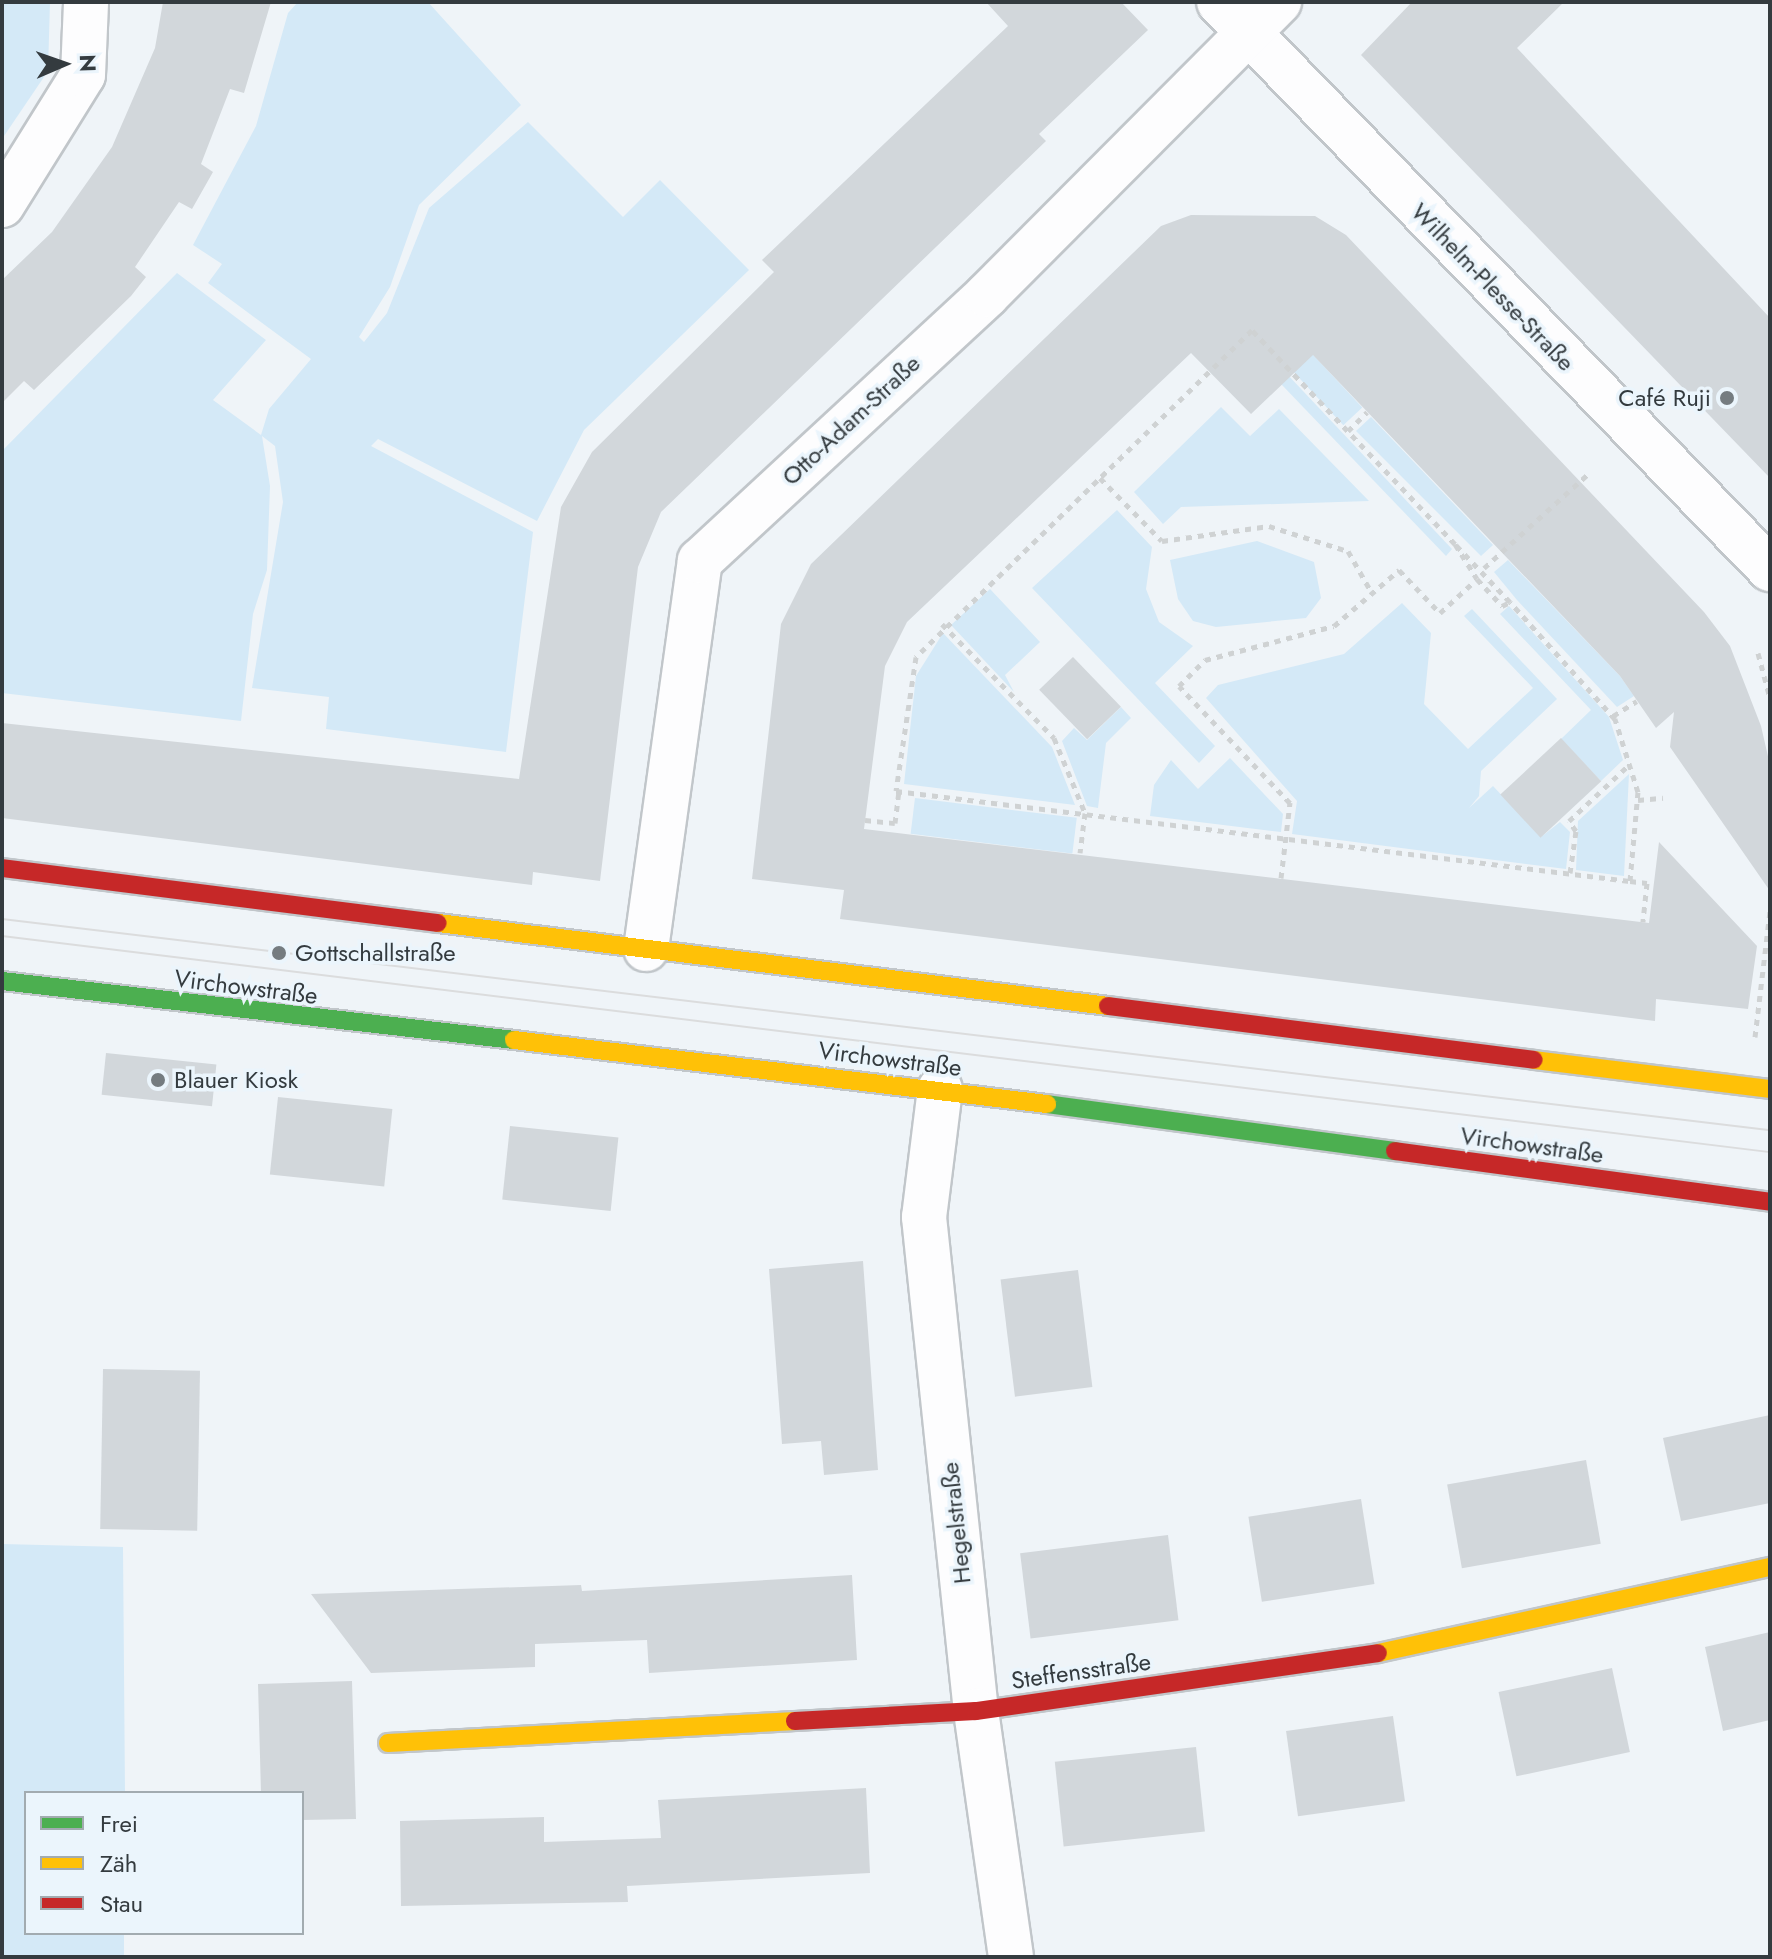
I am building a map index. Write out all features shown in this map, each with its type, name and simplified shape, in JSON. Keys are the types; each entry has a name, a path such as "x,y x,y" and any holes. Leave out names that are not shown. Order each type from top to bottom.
{"main road":[{"path":"2,868 1770,1089"},
{"name":"Virchowstraße","path":"2,981 940,1089 1770,1202"},
{"name":"Steffensstraße","path":"388,1743 976,1711 1445,1643 1770,1567"}],"street":[{"path":"2,205 83,75 86,2"},
{"name":"Otto-Adam-Straße","path":"646,949 700,561 987,295 1234,17 1279,2"},
{"name":"Wilhelm-Plesse-Straße","path":"1234,17 1770,569"},
{"name":"Hegelstraße","path":"940,1089 924,1217 976,1711 1011,1957"}],"path":[{"path":"865,820 895,823 916,657 942,624 1100,478 1252,330 1455,544 1484,568 1510,602 1613,716 1630,764 1638,800 1630,881"},
{"path":"1348,431 1367,412"},
{"path":"1484,568 1587,475"},
{"path":"1100,478 1162,541 1269,526 1348,551 1372,593"},
{"path":"1455,544 1477,579 1502,606 1510,602"},
{"path":"1281,878 1290,803 1179,686 1205,660 1334,626 1399,570 1440,613 1477,579"},
{"path":"942,624 1054,738 1085,813 1080,853"},
{"path":"1758,653 1770,698"},
{"path":"1613,716 1637,701"},
{"path":"1570,873 1576,831 1569,821 1630,764"},
{"path":"899,791 1647,883 1643,922"},
{"path":"1638,800 1663,798"},
{"path":"1575,806 1580,812"},
{"path":"1755,1040 1770,911"}],"shaded area":[{"path":"2,2 50,2 48,71 2,139"},
{"path":"298,2 428,2 521,105 419,205 390,287 359,337 364,342 387,313 429,208 528,122 623,217 660,180 749,270 584,430 537,521 378,439 371,446 533,532 506,752 326,729 329,697 252,688 283,502 275,446 262,436 270,486 267,570 253,614 241,721 2,693 2,451 177,273 266,340 213,400 261,435 269,409 311,359 208,283 222,264 193,245 256,126 288,13"},
{"path":"1275,314 1362,408 1343,425 1256,332"},
{"path":"1268,354 1452,549 1446,556 1259,361"},
{"path":"1221,407 1250,436 1279,409 1369,501 1181,507 1163,524 1134,492"},
{"path":"1371,417 1493,545 1481,556 1356,431"},
{"path":"1117,510 1152,547 1146,589 1159,622 1193,646 1155,683 1215,746 1199,763 1032,588"},
{"path":"1257,541 1314,562 1321,598 1306,618 1216,627 1193,621 1178,599 1170,560"},
{"path":"1508,560 1620,676 1634,696 1617,707 1517,600 1494,572"},
{"path":"990,589 1040,642 1005,675 1014,692 951,625"},
{"path":"1402,603 1431,633 1424,704 1468,749 1533,688 1464,616 1472,609 1557,699 1481,771 1479,796 1469,808 1493,786 1541,837 1560,822 1570,832 1566,869 1292,834 1297,801 1206,698 1218,685 1344,654"},
{"path":"1509,606 1609,717 1623,760 1601,781 1561,739 1591,710 1500,614"},
{"path":"943,633 1052,747 1075,805 904,784 916,676"},
{"path":"1121,707 1131,718 1106,743 1098,808 1087,806 1062,741 1074,728 1087,740"},
{"path":"1230,758 1283,814 1281,832 1150,816 1154,785 1171,760 1198,789"},
{"path":"1629,774 1624,876 1576,870 1578,821"},
{"path":"915,798 1077,818 1072,854 911,834"},
{"path":"2,1544 123,1547 125,1791 24,1791 24,1935 124,1935 124,1957 2,1957"}],"building":[{"path":"163,2 271,2 244,93 230,89 201,164 213,172 192,209 179,202 135,267 146,277 131,296 34,390 24,381 2,403 2,280 52,232 112,147 155,48"},
{"path":"986,2 1121,2 1148,30 1039,134 1046,141 661,512 638,567 600,881 533,872 532,885 2,818 2,723 519,779 561,507 592,452 774,272 762,260 1008,26"},
{"path":"1412,2 1564,2 1517,48 1770,318 1770,478 1361,55"},
{"path":"1191,215 1315,216 1346,235 1704,612 1730,646 1761,726 1770,765 1770,891 1670,747 1674,712 1656,728 1620,676 1313,355 1251,414 1191,353 907,622 885,666 864,829 1649,923 1659,842 1757,946 1748,1009 1656,999 1655,1021 840,919 844,890 752,879 781,624 811,564 1161,226"},
{"path":"1073,657 1121,707 1087,739 1039,690"},
{"path":"1561,738 1601,781 1541,838 1500,795"},
{"name":"Blauer Kiosk","path":"106,1053 216,1065 212,1106 102,1095"},
{"path":"278,1097 392,1109 384,1187 270,1175"},
{"path":"510,1126 618,1137 611,1211 502,1200"},
{"path":"863,1261 878,1470 824,1475 821,1441 782,1444 769,1269"},
{"path":"1078,1270 1092,1387 1015,1397 1001,1280"},
{"path":"103,1369 200,1371 197,1531 100,1529"},
{"path":"1770,1415 1770,1503 1681,1521 1663,1438"},
{"path":"1586,1460 1601,1544 1462,1568 1447,1484"},
{"path":"1361,1499 1374,1584 1262,1602 1248,1517"},
{"path":"1168,1535 1178,1620 1031,1639 1020,1553"},
{"path":"852,1575 857,1660 649,1673 647,1640 535,1644 535,1667 371,1673 311,1594 581,1585 582,1591"},
{"path":"1770,1632 1770,1720 1723,1731 1705,1647"},
{"path":"1612,1668 1630,1752 1516,1776 1499,1692"},
{"path":"352,1681 356,1819 304,1820 304,1791 261,1791 258,1684"},
{"path":"1393,1716 1405,1801 1298,1816 1286,1731"},
{"path":"1196,1747 1205,1832 1064,1846 1055,1762"},
{"path":"866,1788 870,1873 627,1886 628,1902 401,1906 400,1821 544,1817 544,1842 661,1838 658,1800"}],"tram line":[{"path":"2,919 1770,1130"},
{"path":"2,936 1770,1152"}],"traffic: fast":[{"path":"2,981 514,1040"},
{"path":"1047,1104 1395,1151"}],"traffic: slow":[{"path":"438,923 1108,1006"},
{"path":"514,1040 1047,1104"},
{"path":"1534,1060 1770,1089"},
{"path":"1378,1653 1770,1567"},
{"path":"388,1743 795,1721"}],"traffic: jam":[{"path":"2,868 438,923"},
{"path":"1108,1006 1534,1060"},
{"path":"1395,1151 1770,1202"},
{"path":"795,1721 976,1711 1378,1653"}],"place":[{"name":"Café Ruji","path":"1727,398"},
{"name":"Gottschallstraße","path":"279,953"},
{"name":"Blauer Kiosk","path":"158,1080"}]}
